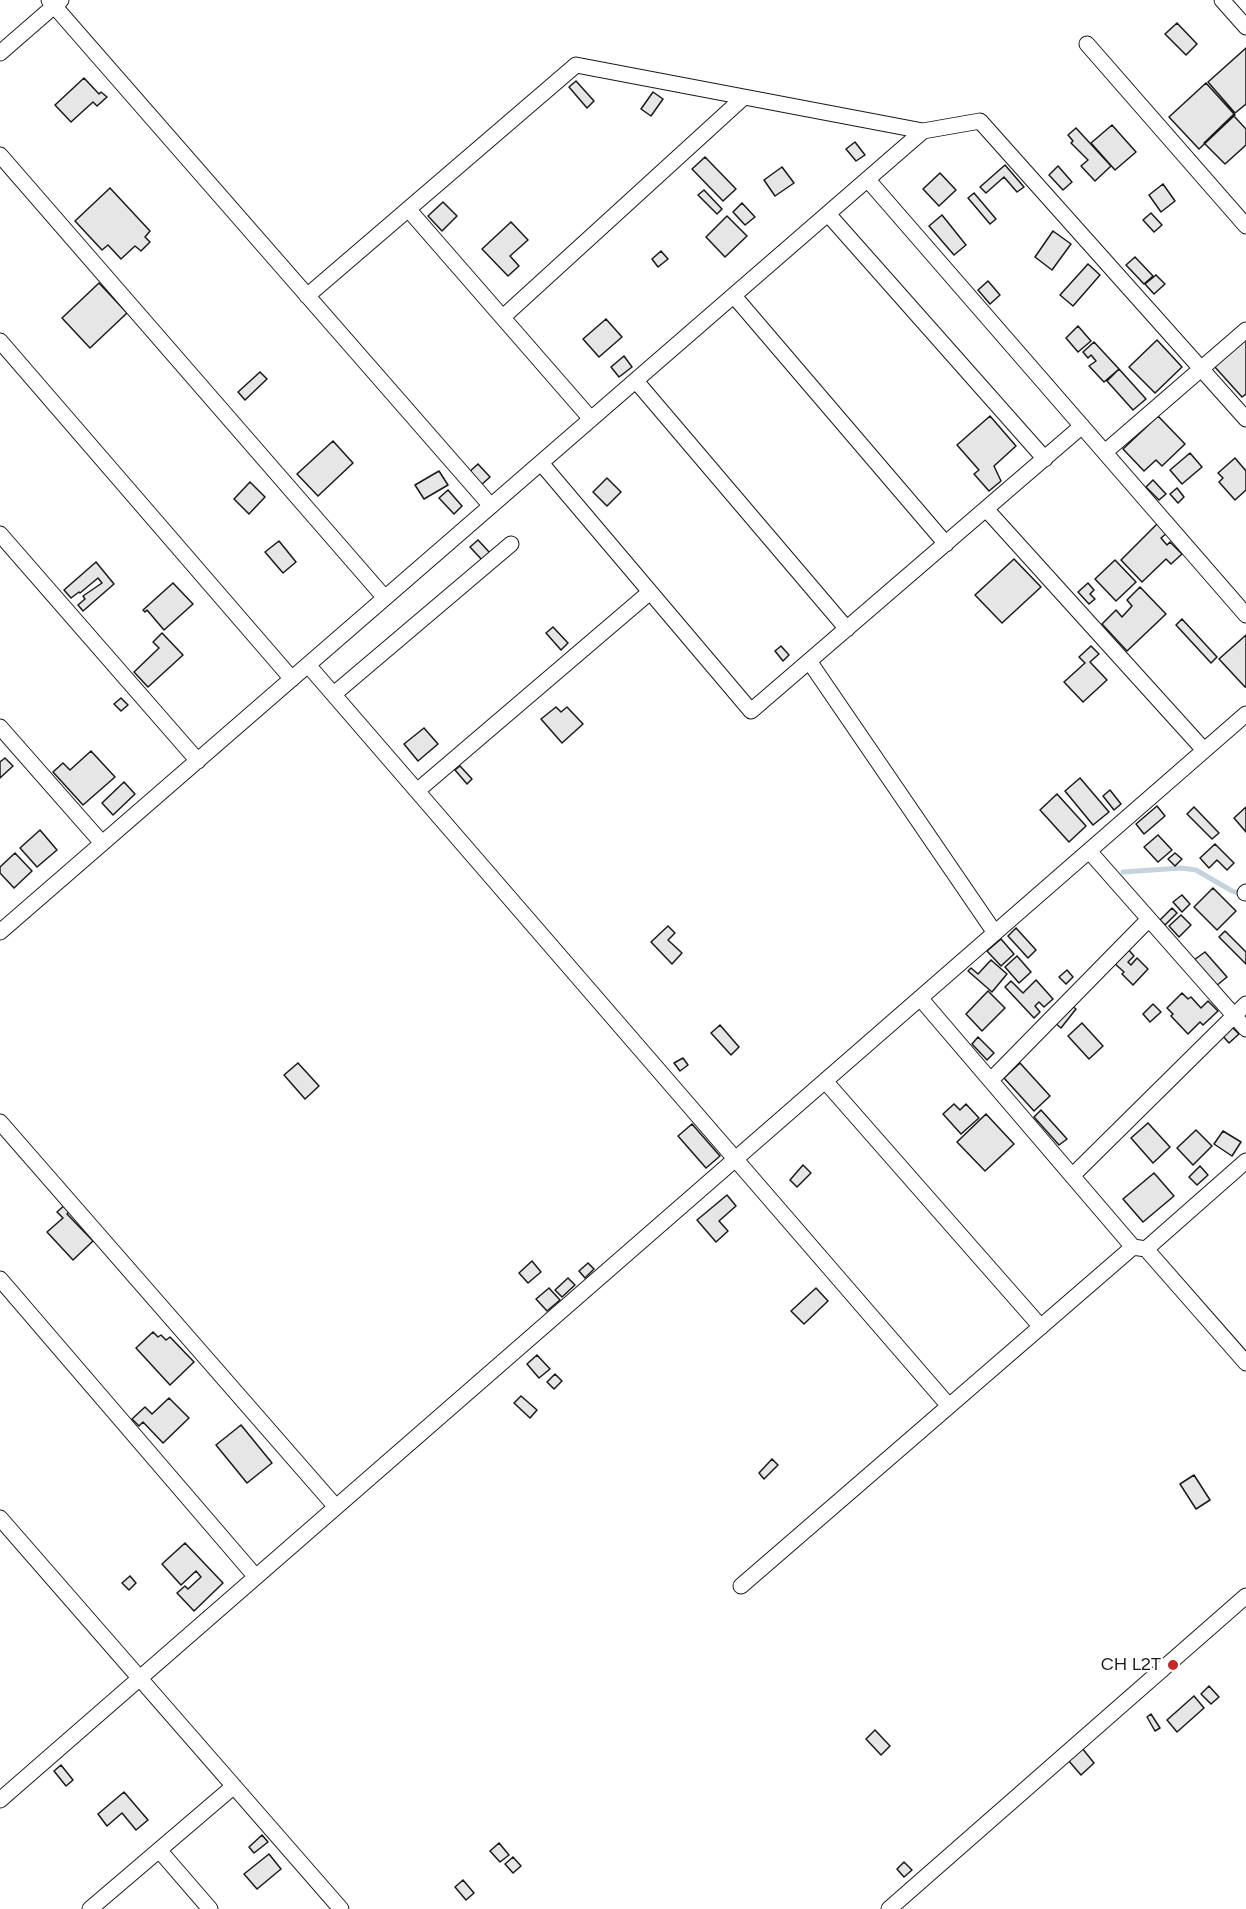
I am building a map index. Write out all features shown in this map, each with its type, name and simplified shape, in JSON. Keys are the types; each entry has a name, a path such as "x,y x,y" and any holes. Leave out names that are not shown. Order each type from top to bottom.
{"street":[{"path":"1222,0 1246,27"},
{"path":"0,53 55,2 491,506"},
{"path":"1087,44 1246,226"},
{"path":"307,296 576,65 923,132 980,122 1246,419"},
{"path":"503,318 743,98"},
{"path":"2,927 198,761 923,132"},
{"path":"0,155 385,598"},
{"path":"868,180 1246,615"},
{"path":"408,209 591,419"},
{"path":"828,214 1045,459"},
{"path":"734,296 946,544"},
{"path":"1105,452 1246,330"},
{"path":"0,341 292,679"},
{"path":"636,381 847,628"},
{"path":"541,463 751,711 1082,426"},
{"path":"986,509 1204,750"},
{"path":"0,534 198,761"},
{"path":"334,694 511,544"},
{"path":"417,791 650,592"},
{"path":"809,661 995,933"},
{"path":"308,665 950,1406"},
{"path":"0,1800 1246,714"},
{"path":"0,727 102,843"},
{"path":"1089,851 1246,1029"},
{"path":"991,1080 1149,920"},
{"path":"920,998 1072,1176 1246,1363"},
{"path":"1072,1176 1246,1004"},
{"path":"825,1081 1041,1327"},
{"path":"0,1122 336,1507"},
{"path":"741,1586 1041,1327 1246,1161"},
{"path":"0,1279 255,1577"},
{"path":"0,1518 341,1909"},
{"path":"889,1909 1246,1596"},
{"path":"90,1909 234,1786"},
{"path":"159,1850 210,1909"}],"building":[{"path":"1177,23 1197,44 1186,55 1165,34"},
{"path":"1246,48 1246,104 1235,113 1208,82"},
{"path":"84,78 99,94 101,92 107,97 97,106 93,102 71,122 55,105"},
{"path":"576,81 594,101 587,108 569,87"},
{"path":"1206,83 1235,115 1199,149 1169,117"},
{"path":"653,92 663,99 651,116 641,109"},
{"path":"1233,115 1246,129 1246,145 1225,164 1204,143"},
{"path":"1112,125 1136,152 1115,170 1091,143"},
{"path":"1076,128 1111,166 1095,181 1081,166 1088,160 1071,143 1073,141 1068,135"},
{"path":"855,142 865,155 856,161 846,149"},
{"path":"705,157 736,189 723,201 692,169"},
{"path":"1005,165 1024,187 1017,192 1004,177 986,193 980,187"},
{"path":"1058,166 1072,182 1063,190 1049,175"},
{"path":"782,167 794,183 775,196 764,180"},
{"path":"940,173 956,190 939,206 923,189"},
{"path":"1163,184 1175,201 1161,212 1149,195"},
{"path":"110,188 150,231 145,237 150,242 141,251 135,246 121,259 108,245 102,250 75,221"},
{"path":"704,190 722,209 717,214 698,195"},
{"path":"974,193 996,219 990,224 968,198"},
{"path":"443,202 457,216 442,231 428,216"},
{"path":"742,203 755,217 745,225 733,212"},
{"path":"1151,213 1162,225 1154,232 1143,220"},
{"path":"942,215 966,245 954,255 929,226"},
{"path":"727,216 747,236 725,257 706,237"},
{"path":"511,222 528,240 510,256 519,266 508,276 482,249"},
{"path":"1053,231 1071,244 1052,270 1035,257"},
{"path":"661,251 668,259 658,267 652,259"},
{"path":"1135,257 1153,276 1144,284 1126,265"},
{"path":"1088,264 1100,275 1073,306 1060,295"},
{"path":"1156,275 1165,284 1154,294 1145,284"},
{"path":"988,281 1000,295 990,304 978,290"},
{"path":"99,283 127,313 90,348 62,318"},
{"path":"606,319 622,337 599,357 583,339"},
{"path":"1078,326 1091,341 1078,352 1066,338"},
{"path":"1246,339 1246,394 1242,397 1214,366"},
{"path":"1157,340 1182,367 1155,393 1129,367"},
{"path":"1094,342 1119,369 1104,382 1089,366 1096,361 1091,355 1088,358 1083,352"},
{"path":"624,356 632,367 619,377 611,367"},
{"path":"1119,369 1146,399 1133,410 1107,381"},
{"path":"260,372 267,379 245,400 238,392"},
{"path":"990,416 1016,446 994,466 1001,481 989,491 974,474 979,470 957,445"},
{"path":"1158,416 1185,444 1162,466 1156,460 1144,471 1123,449"},
{"path":"333,441 353,463 318,496 297,474"},
{"path":"1190,453 1202,467 1182,484 1170,470"},
{"path":"1235,458 1246,471 1246,490 1235,500 1219,482 1223,478 1218,473"},
{"path":"478,464 490,477 480,486 468,473"},
{"path":"439,471 448,485 424,499 415,485"},
{"path":"607,478 621,492 607,506 593,492"},
{"path":"1153,480 1166,494 1159,500 1146,487"},
{"path":"250,482 265,497 249,514 234,499"},
{"path":"1177,488 1184,497 1178,503 1170,494"},
{"path":"448,490 462,506 454,514 439,498"},
{"path":"1158,523 1167,533 1161,538 1167,545 1170,542 1182,554 1171,564 1166,559 1142,582 1121,560"},
{"path":"478,540 491,554 483,561 470,547"},
{"path":"279,541 296,562 283,573 265,552"},
{"path":"1014,559 1041,587 1002,623 975,595"},
{"path":"1115,560 1136,582 1116,601 1095,579"},
{"path":"96,562 114,584 83,611 78,605 85,599 83,596 102,583 98,578 71,598 64,590"},
{"path":"173,583 193,604 164,630 147,610 145,612 143,610"},
{"path":"1088,583 1094,590 1090,594 1095,599 1089,604 1078,592"},
{"path":"1140,587 1166,614 1127,651 1102,624 1116,610 1122,617 1132,606 1127,600"},
{"path":"1182,619 1217,657 1211,663 1176,625"},
{"path":"553,627 568,643 561,650 546,633"},
{"path":"162,633 183,655 148,687 134,672 159,648 153,642"},
{"path":"1246,635 1246,687 1245,687 1219,659"},
{"path":"781,646 789,655 783,661 775,651"},
{"path":"1091,646 1099,654 1090,662 1107,680 1083,702 1064,682 1085,663 1079,657"},
{"path":"121,698 128,705 121,711 114,704"},
{"path":"556,707 561,712 567,707 583,724 562,743 541,719"},
{"path":"424,728 438,744 418,761 404,744"},
{"path":"91,751 115,777 83,805 53,772 63,763 70,770"},
{"path":"5,758 13,766 0,778 0,762"},
{"path":"460,766 472,779 467,784 455,770"},
{"path":"1080,778 1109,812 1093,825 1065,791"},
{"path":"124,782 135,794 113,815 102,803"},
{"path":"1110,790 1121,804 1114,810 1103,796"},
{"path":"1057,794 1086,826 1069,842 1040,810"},
{"path":"1157,806 1165,816 1144,834 1136,824"},
{"path":"1194,807 1219,833 1212,839 1187,814"},
{"path":"1246,807 1246,832 1234,818"},
{"path":"40,830 57,850 37,867 20,848"},
{"path":"1158,835 1172,850 1158,862 1144,847"},
{"path":"1215,844 1234,863 1227,870 1217,860 1209,868 1200,858"},
{"path":"15,853 32,871 14,888 0,873 0,867"},
{"path":"1175,853 1182,859 1175,866 1168,859"},
{"path":"1213,888 1236,911 1217,930 1194,907"},
{"path":"1182,895 1190,904 1182,912 1173,902"},
{"path":"1172,908 1177,913 1165,925 1160,920"},
{"path":"1181,915 1191,925 1179,937 1169,926"},
{"path":"668,926 675,933 668,940 682,953 672,964 651,942"},
{"path":"1016,928 1036,950 1028,958 1008,936"},
{"path":"1225,931 1246,952 1246,964 1219,937"},
{"path":"1001,939 1014,954 1001,966 987,951"},
{"path":"1127,948 1134,956 1128,962 1131,965 1137,958 1148,969 1133,985 1113,962"},
{"path":"1205,952 1227,977 1216,986 1194,960"},
{"path":"1017,956 1031,972 1019,983 1005,967"},
{"path":"991,960 1007,974 992,992 968,971 971,968 978,974"},
{"path":"1067,970 1073,977 1066,984 1059,977"},
{"path":"1036,980 1053,999 1044,1007 1039,1002 1035,1006 1040,1012 1034,1018 1005,987 1011,981 1023,993"},
{"path":"988,991 1005,1008 982,1031 966,1014"},
{"path":"1182,993 1188,999 1191,997 1201,1008 1208,1001 1218,1011 1203,1025 1200,1022 1188,1034 1171,1016 1173,1014 1167,1008"},
{"path":"1153,1004 1161,1012 1150,1022 1143,1014"},
{"path":"1071,1005 1076,1009 1061,1028 1055,1023"},
{"path":"1082,1023 1103,1046 1089,1059 1068,1036"},
{"path":"720,1025 739,1047 731,1055 711,1033"},
{"path":"1230,1025 1239,1034 1229,1043 1221,1034"},
{"path":"978,1037 994,1053 987,1060 972,1044"},
{"path":"683,1058 688,1065 680,1071 674,1063"},
{"path":"298,1063 319,1086 305,1099 284,1075"},
{"path":"1020,1063 1050,1096 1034,1111 1004,1078"},
{"path":"954,1104 960,1110 966,1104 979,1118 961,1134 943,1114"},
{"path":"1041,1110 1067,1139 1059,1145 1034,1117"},
{"path":"986,1114 1014,1144 985,1171 957,1142"},
{"path":"1148,1123 1170,1147 1153,1163 1131,1138"},
{"path":"692,1124 720,1156 706,1168 678,1136"},
{"path":"1196,1130 1212,1146 1193,1165 1177,1148"},
{"path":"1223,1131 1241,1142 1232,1156 1214,1144"},
{"path":"803,1165 811,1173 797,1187 790,1180"},
{"path":"1200,1166 1208,1175 1197,1185 1189,1177"},
{"path":"1154,1173 1174,1196 1143,1222 1123,1199"},
{"path":"727,1195 736,1206 719,1221 728,1231 716,1242 697,1220"},
{"path":"67,1203 72,1208 67,1214 93,1241 73,1260 47,1232 63,1218 57,1212"},
{"path":"532,1261 541,1272 528,1283 519,1273"},
{"path":"588,1263 594,1269 585,1278 579,1271"},
{"path":"568,1278 575,1285 562,1297 555,1290"},
{"path":"549,1288 560,1300 547,1311 536,1299"},
{"path":"816,1288 828,1301 804,1324 791,1311"},
{"path":"153,1332 166,1340 170,1337 194,1362 170,1385 136,1348"},
{"path":"537,1355 550,1369 539,1378 527,1364"},
{"path":"555,1374 562,1381 554,1389 547,1382"},
{"path":"521,1396 537,1410 530,1418 514,1403"},
{"path":"169,1398 189,1418 163,1443 143,1422 139,1426 132,1419 145,1407 152,1414"},
{"path":"241,1425 272,1463 247,1483 216,1445"},
{"path":"772,1459 778,1465 764,1479 759,1473"},
{"path":"1194,1475 1210,1500 1196,1509 1180,1484"},
{"path":"185,1543 223,1583 194,1611 177,1593 185,1586 188,1589 201,1577 196,1571 181,1585 162,1564"},
{"path":"130,1576 136,1583 129,1590 122,1583"},
{"path":"1209,1686 1219,1697 1211,1704 1201,1694"},
{"path":"1194,1696 1204,1708 1177,1732 1167,1720"},
{"path":"1151,1714 1160,1728 1155,1731 1147,1717"},
{"path":"875,1730 890,1746 881,1755 866,1739"},
{"path":"1082,1748 1094,1763 1081,1775 1068,1760"},
{"path":"61,1765 73,1780 66,1786 54,1771"},
{"path":"124,1792 148,1820 136,1830 122,1813 107,1826 98,1814"},
{"path":"262,1835 268,1842 254,1853 249,1847"},
{"path":"499,1843 509,1855 500,1862 490,1851"},
{"path":"269,1854 281,1869 257,1889 244,1874"},
{"path":"513,1857 521,1866 513,1873 505,1864"},
{"path":"904,1862 912,1870 904,1877 897,1869"},
{"path":"463,1880 474,1893 466,1900 455,1887"}],"waterway":[{"path":"1123,872 1181,868 1196,870 1243,895"}],"place":[{"name":"CH L2T","path":"1173,1665"}]}
